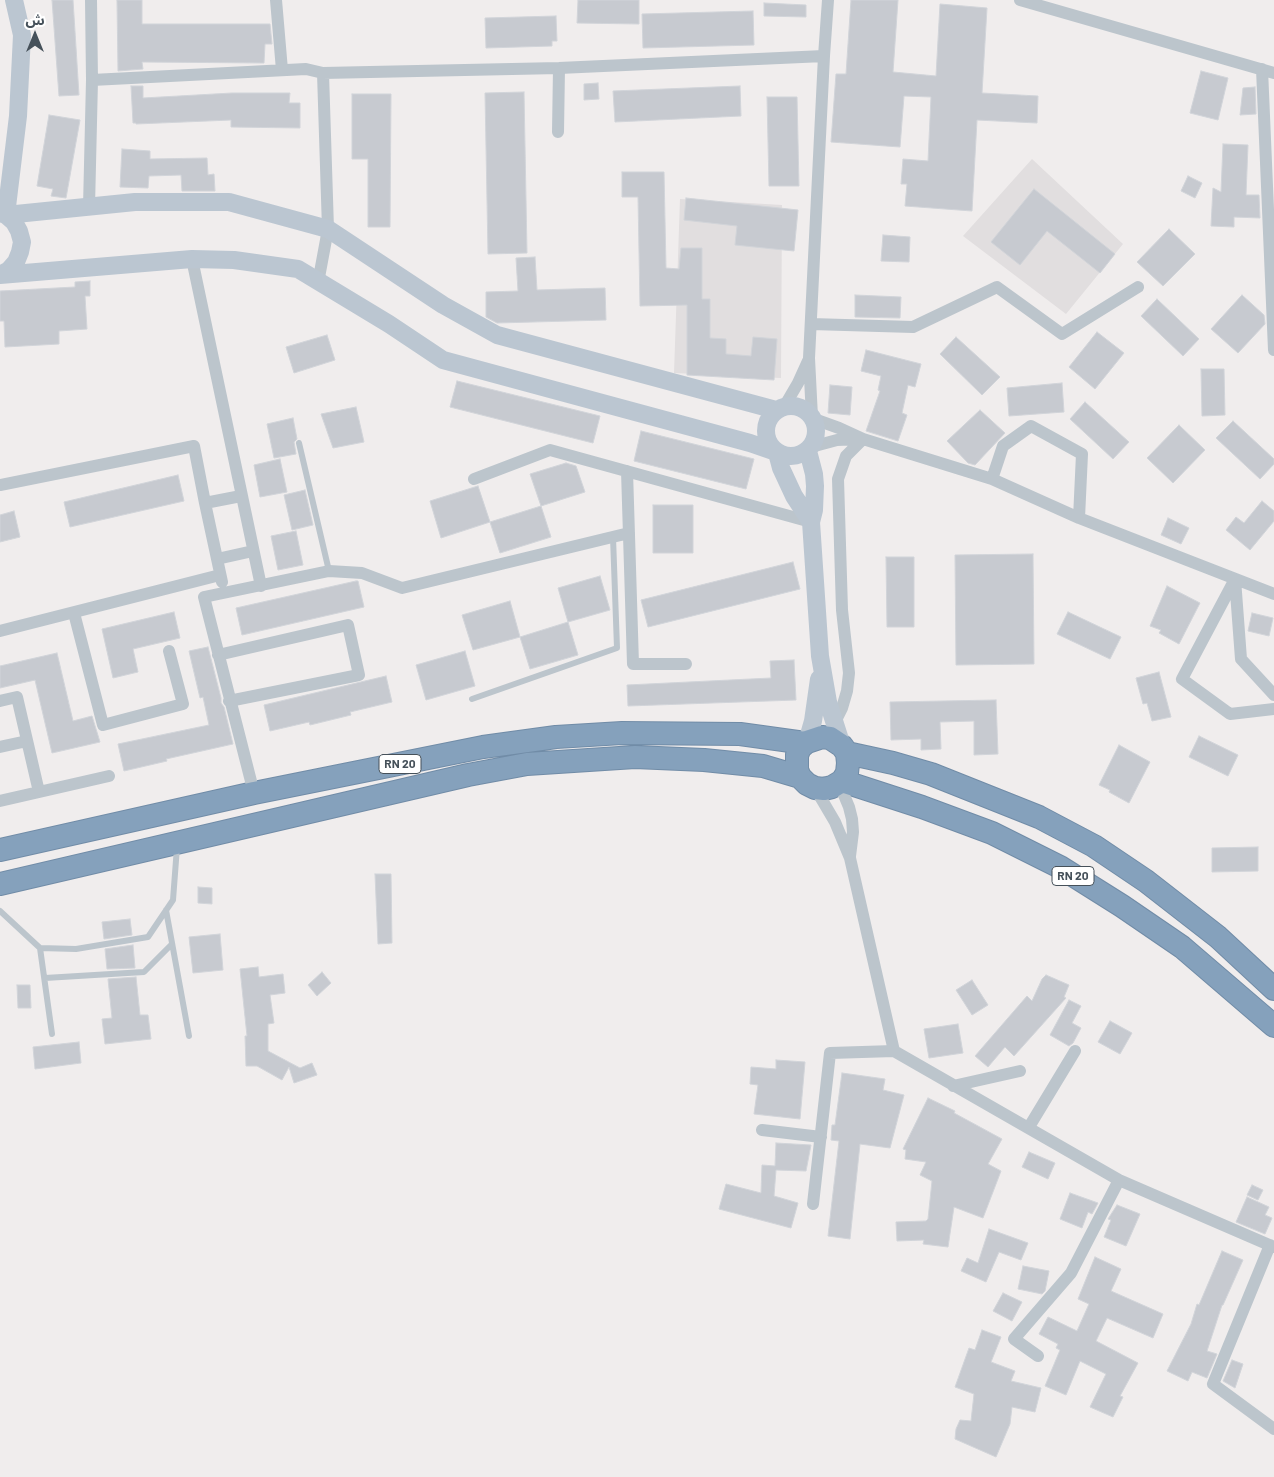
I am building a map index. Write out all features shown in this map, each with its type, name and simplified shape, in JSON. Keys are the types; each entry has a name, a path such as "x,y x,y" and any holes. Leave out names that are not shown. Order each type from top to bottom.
{"highway":[{"name":"RN 20","path":"0,850 254,793 483,747 556,737 622,733 740,734 806,742"},
{"path":"822,737 830,738 844,750 848,763 847,772 840,782 832,788 824,789 808,783 796,763 800,748 806,742 822,737"},
{"name":"RN 20","path":"844,750 931,774 1039,818 1094,846 1146,881 1218,937 1274,989"},
{"name":"RN 20","path":"0,884 468,775 527,764 635,757 694,760 763,766 808,783"},
{"name":"RN 20","path":"840,782 922,807 992,833 1060,867 1182,947 1274,1026"}],"street":[{"path":"3,214 18,116 22,35 14,0"},
{"path":"88,207 92,80 91,0"},
{"path":"276,0 282,70"},
{"path":"828,0 809,358 816,436 809,449 815,486 814,510 811,522 820,656 823,680 834,724 844,750"},
{"path":"1020,0 1268,71 1274,350"},
{"path":"92,80 306,69 323,73 559,68 824,56"},
{"path":"558,132 559,68"},
{"path":"318,282 328,229 323,73"},
{"path":"3,214 135,202 229,202 328,229 443,305 497,335 780,408 799,407 813,418 863,439 992,479 1079,518 1274,594"},
{"path":"0,275 9,270 16,262 22,242 16,227 3,214"},
{"path":"0,275 192,259 234,260 298,269 443,360 750,443 785,456 801,455 809,449 837,440 863,439"},
{"path":"192,259 261,586"},
{"path":"811,324 913,328 998,287 1062,334 1138,287"},
{"path":"809,358 798,384 780,408 770,416 765,431 766,439 776,452 790,489 811,522"},
{"path":"992,479 1003,446 1031,426 1082,454 1079,518"},
{"path":"834,724 842,708 849,673 842,610 838,479 846,456 863,439"},
{"path":"0,485 194,446 223,592"},
{"path":"474,479 550,450 811,522"},
{"path":"627,471 634,664 686,664"},
{"path":"206,503 241,496"},
{"path":"254,793 204,597 329,571 362,573 402,588 629,533"},
{"path":"217,559 253,551"},
{"path":"0,631 220,576"},
{"path":"1235,579 1241,659 1274,695"},
{"path":"1235,579 1182,679 1230,714 1274,708"},
{"path":"74,613 103,725 183,704 169,652"},
{"path":"218,655 348,625 359,675 229,701"},
{"path":"806,742 817,700 820,656"},
{"path":"0,701 17,697 39,792"},
{"path":"0,747 27,741"},
{"path":"0,801 109,776"},
{"path":"840,782 852,819 850,858"},
{"path":"808,783 835,822 850,858 894,1051"},
{"path":"813,1204 830,1053 894,1051 1119,1180 1272,1246 1213,1384 1274,1429"},
{"path":"1029,1127 1075,1051"},
{"path":"953,1086 1020,1071"},
{"path":"762,1130 821,1137"},
{"path":"1038,1356 1014,1338 1071,1273 1119,1180"}],"lane":[{"path":"299,443 329,571"},
{"path":"472,699 617,648 613,537"},
{"path":"40,948 76,949 148,937 173,900 178,843"},
{"path":"166,910 189,1036"},
{"path":"0,911 40,948 52,1034"},
{"path":"45,978 144,972 172,944"}],"shaded area":[{"path":"1032,159 1123,244 1066,314 963,236"},
{"path":"680,199 782,205 781,378 674,373"}],"building":[{"path":"52,0 73,0 79,95 59,96"},
{"path":"117,0 142,0 142,24 270,24 272,44 265,44 264,63 142,62 143,69 118,71"},
{"path":"578,0 639,0 639,24 577,23"},
{"path":"851,0 898,0 893,72 936,76 940,4 987,8 982,93 1038,96 1037,123 977,120 972,211 905,206 907,184 901,184 903,159 928,161 931,97 904,96 900,147 831,142 836,74 846,74"},
{"path":"764,3 806,5 806,17 764,16"},
{"path":"753,11 754,45 643,48 642,14"},
{"path":"556,16 557,41 552,41 552,46 486,48 485,18"},
{"path":"1201,71 1228,78 1218,120 1190,113"},
{"path":"598,83 599,99 584,100 584,84"},
{"path":"131,86 143,86 143,98 232,93 290,93 289,103 300,103 300,128 231,127 231,120 136,124 133,123"},
{"path":"740,86 741,116 615,122 613,91"},
{"path":"1255,87 1256,114 1240,115 1243,88"},
{"path":"524,92 527,253 488,254 485,93"},
{"path":"352,94 391,94 390,227 368,227 368,159 352,159"},
{"path":"767,97 797,97 799,186 769,186"},
{"path":"49,115 80,120 66,198 51,196 53,189 37,186"},
{"path":"1223,144 1248,145 1246,195 1259,195 1260,218 1234,217 1234,227 1211,226 1213,188 1221,192"},
{"path":"122,149 150,151 150,159 207,158 208,175 214,174 215,191 182,191 181,175 149,176 148,188 120,187"},
{"path":"622,172 664,172 666,268 679,269 681,248 702,248 702,299 710,299 710,338 726,339 726,354 751,356 753,337 777,339 774,380 687,375 687,305 640,306 638,197 622,197"},
{"path":"1188,176 1202,183 1195,198 1181,191"},
{"path":"1034,189 1115,254 1100,273 1047,231 1020,265 991,242"},
{"path":"686,198 798,210 794,251 735,245 737,226 684,220"},
{"path":"1169,229 1195,254 1163,286 1137,262"},
{"path":"883,235 910,237 909,262 881,261"},
{"path":"535,257 537,290 605,288 606,320 497,323 486,317 486,292 518,291 516,258"},
{"path":"90,281 90,296 85,296 87,329 59,331 59,344 5,347 4,321 0,321 0,291 75,287 75,282"},
{"path":"855,295 901,297 900,318 855,317"},
{"path":"1242,295 1264,315 1265,324 1238,353 1211,329"},
{"path":"1157,299 1199,339 1183,356 1141,316"},
{"path":"1097,332 1124,353 1095,389 1069,367"},
{"path":"327,335 335,360 294,373 286,347"},
{"path":"956,337 1000,377 982,395 940,354"},
{"path":"866,350 921,364 915,387 908,385 902,413 907,415 898,441 866,431 880,391 878,390 881,376 861,371"},
{"path":"1201,369 1224,369 1225,415 1202,416"},
{"path":"457,381 600,416 593,443 450,407"},
{"path":"1062,383 1064,412 1009,416 1007,388"},
{"path":"830,385 852,387 850,415 828,413"},
{"path":"1085,402 1129,442 1113,459 1070,419"},
{"path":"356,407 364,442 333,448 321,414"},
{"path":"980,410 1005,433 975,465 968,463 947,441"},
{"path":"293,418 297,439 294,442 296,454 274,458 267,424"},
{"path":"1233,421 1274,459 1274,464 1260,479 1216,438"},
{"path":"1179,425 1205,450 1173,483 1147,458"},
{"path":"641,431 754,459 746,489 634,461"},
{"path":"280,459 287,492 260,497 254,465"},
{"path":"566,463 576,466 585,492 541,506 530,474"},
{"path":"178,475 184,501 70,527 64,502"},
{"path":"478,486 490,522 441,538 430,501"},
{"path":"305,490 313,525 292,530 284,495"},
{"path":"1262,501 1274,511 1274,521 1250,550 1226,530 1236,517 1244,523"},
{"path":"653,505 693,505 693,553 653,553"},
{"path":"541,506 551,537 500,553 490,522"},
{"path":"14,511 20,537 0,542 0,515"},
{"path":"1168,518 1189,528 1181,544 1161,535"},
{"path":"296,531 303,565 278,570 271,536"},
{"path":"1033,554 1034,664 956,665 955,555"},
{"path":"886,557 914,557 914,627 887,627"},
{"path":"793,562 800,589 648,627 641,600"},
{"path":"600,576 610,610 568,622 558,588"},
{"path":"358,581 364,607 242,635 236,608"},
{"path":"1167,586 1200,603 1179,644 1159,633 1161,630 1150,626"},
{"path":"510,601 520,637 473,650 462,615"},
{"path":"174,612 180,638 133,649 138,672 113,678 102,629"},
{"path":"1068,612 1121,637 1110,659 1057,634"},
{"path":"1252,613 1273,618 1269,636 1248,631"},
{"path":"568,622 578,655 530,669 520,637"},
{"path":"208,647 233,744 166,759 167,761 124,771 118,744 209,725 203,697 200,698 189,651"},
{"path":"465,651 475,686 426,700 416,665"},
{"path":"57,653 73,721 92,716 100,742 52,753 35,680 0,688 0,666"},
{"path":"794,660 796,700 628,706 627,685 771,678 770,661"},
{"path":"1159,672 1171,717 1152,721 1147,703 1143,704 1136,678"},
{"path":"386,676 392,702 350,712 351,715 310,725 309,722 270,731 264,705"},
{"path":"996,700 998,754 974,755 974,721 940,722 941,749 921,750 921,739 891,740 890,702"},
{"path":"1199,736 1238,755 1228,776 1189,757"},
{"path":"1119,745 1150,762 1129,803 1099,785"},
{"path":"1258,847 1258,871 1212,872 1212,848"},
{"path":"375,874 391,874 392,943 378,944"},
{"path":"198,887 212,888 212,904 198,903"},
{"path":"130,919 132,935 104,939 102,922"},
{"path":"220,934 223,970 193,973 189,937"},
{"path":"133,945 135,968 107,969 105,949"},
{"path":"258,967 259,977 283,974 285,993 270,995 274,1023 268,1024 268,1051 300,1068 312,1063 317,1075 294,1083 289,1067 282,1080 257,1066 246,1066 245,1036 247,1036 240,969"},
{"path":"322,972 331,983 317,996 308,985"},
{"path":"1046,975 1069,985 1064,997 1066,998 1014,1056 1005,1047 988,1067 975,1056 1027,996 1032,1001 1042,979"},
{"path":"136,977 140,1015 148,1015 151,1039 105,1044 102,1019 112,1018 108,979"},
{"path":"972,980 988,1005 972,1015 956,990"},
{"path":"17,985 30,985 31,1008 18,1008"},
{"path":"1069,1000 1081,1006 1072,1023 1081,1028 1073,1043 1069,1046 1050,1035"},
{"path":"1110,1021 1132,1033 1120,1054 1098,1042"},
{"path":"958,1024 963,1053 929,1058 924,1029"},
{"path":"79,1042 81,1063 35,1069 33,1047"},
{"path":"776,1060 805,1062 800,1119 754,1114 758,1085 750,1084 751,1067 776,1069"},
{"path":"842,1073 885,1079 883,1090 904,1095 890,1148 860,1144 850,1239 828,1236 839,1141 831,1140 832,1125 835,1125"},
{"path":"928,1098 955,1111 954,1113 1002,1139 988,1164 1001,1171 983,1218 954,1207 948,1247 923,1244 924,1240 897,1241 896,1222 926,1221 928,1219 932,1181 920,1175 926,1162 905,1159 906,1150 903,1149"},
{"path":"776,1143 811,1145 806,1171 776,1170 774,1196 798,1203 791,1228 719,1209 726,1184 761,1193 762,1165 775,1166"},
{"path":"1029,1152 1055,1163 1048,1179 1022,1167"},
{"path":"1252,1185 1263,1190 1258,1200 1247,1195"},
{"path":"1070,1193 1098,1203 1092,1214 1088,1212 1082,1228 1060,1219"},
{"path":"1247,1197 1269,1207 1265,1215 1272,1218 1265,1234 1236,1222"},
{"path":"1117,1205 1140,1214 1126,1246 1104,1237 1111,1220 1108,1219"},
{"path":"989,1229 1028,1243 1021,1260 999,1252 986,1282 961,1271 967,1258 978,1263"},
{"path":"1222,1251 1243,1260 1222,1305 1207,1351 1217,1354 1207,1378 1192,1372 1188,1381 1167,1371 1191,1324 1197,1304 1199,1305"},
{"path":"1095,1257 1121,1269 1111,1291 1163,1314 1153,1338 1107,1318 1096,1341 1138,1363 1120,1396 1123,1397 1113,1417 1090,1407 1106,1374 1080,1361 1066,1395 1045,1386 1060,1350 1056,1348 1058,1344 1039,1334 1048,1317 1077,1331 1089,1304 1078,1299"},
{"path":"1023,1266 1049,1271 1045,1291 1042,1294 1018,1289"},
{"path":"1003,1293 1022,1302 1012,1321 993,1311"},
{"path":"982,1330 1001,1337 991,1362 1015,1371 1011,1381 1041,1388 1035,1412 1012,1407 1010,1424 996,1457 955,1439 956,1429 960,1420 971,1421 974,1394 955,1387 969,1348 975,1350"},
{"path":"1232,1360 1243,1364 1235,1388 1223,1381"}]}
